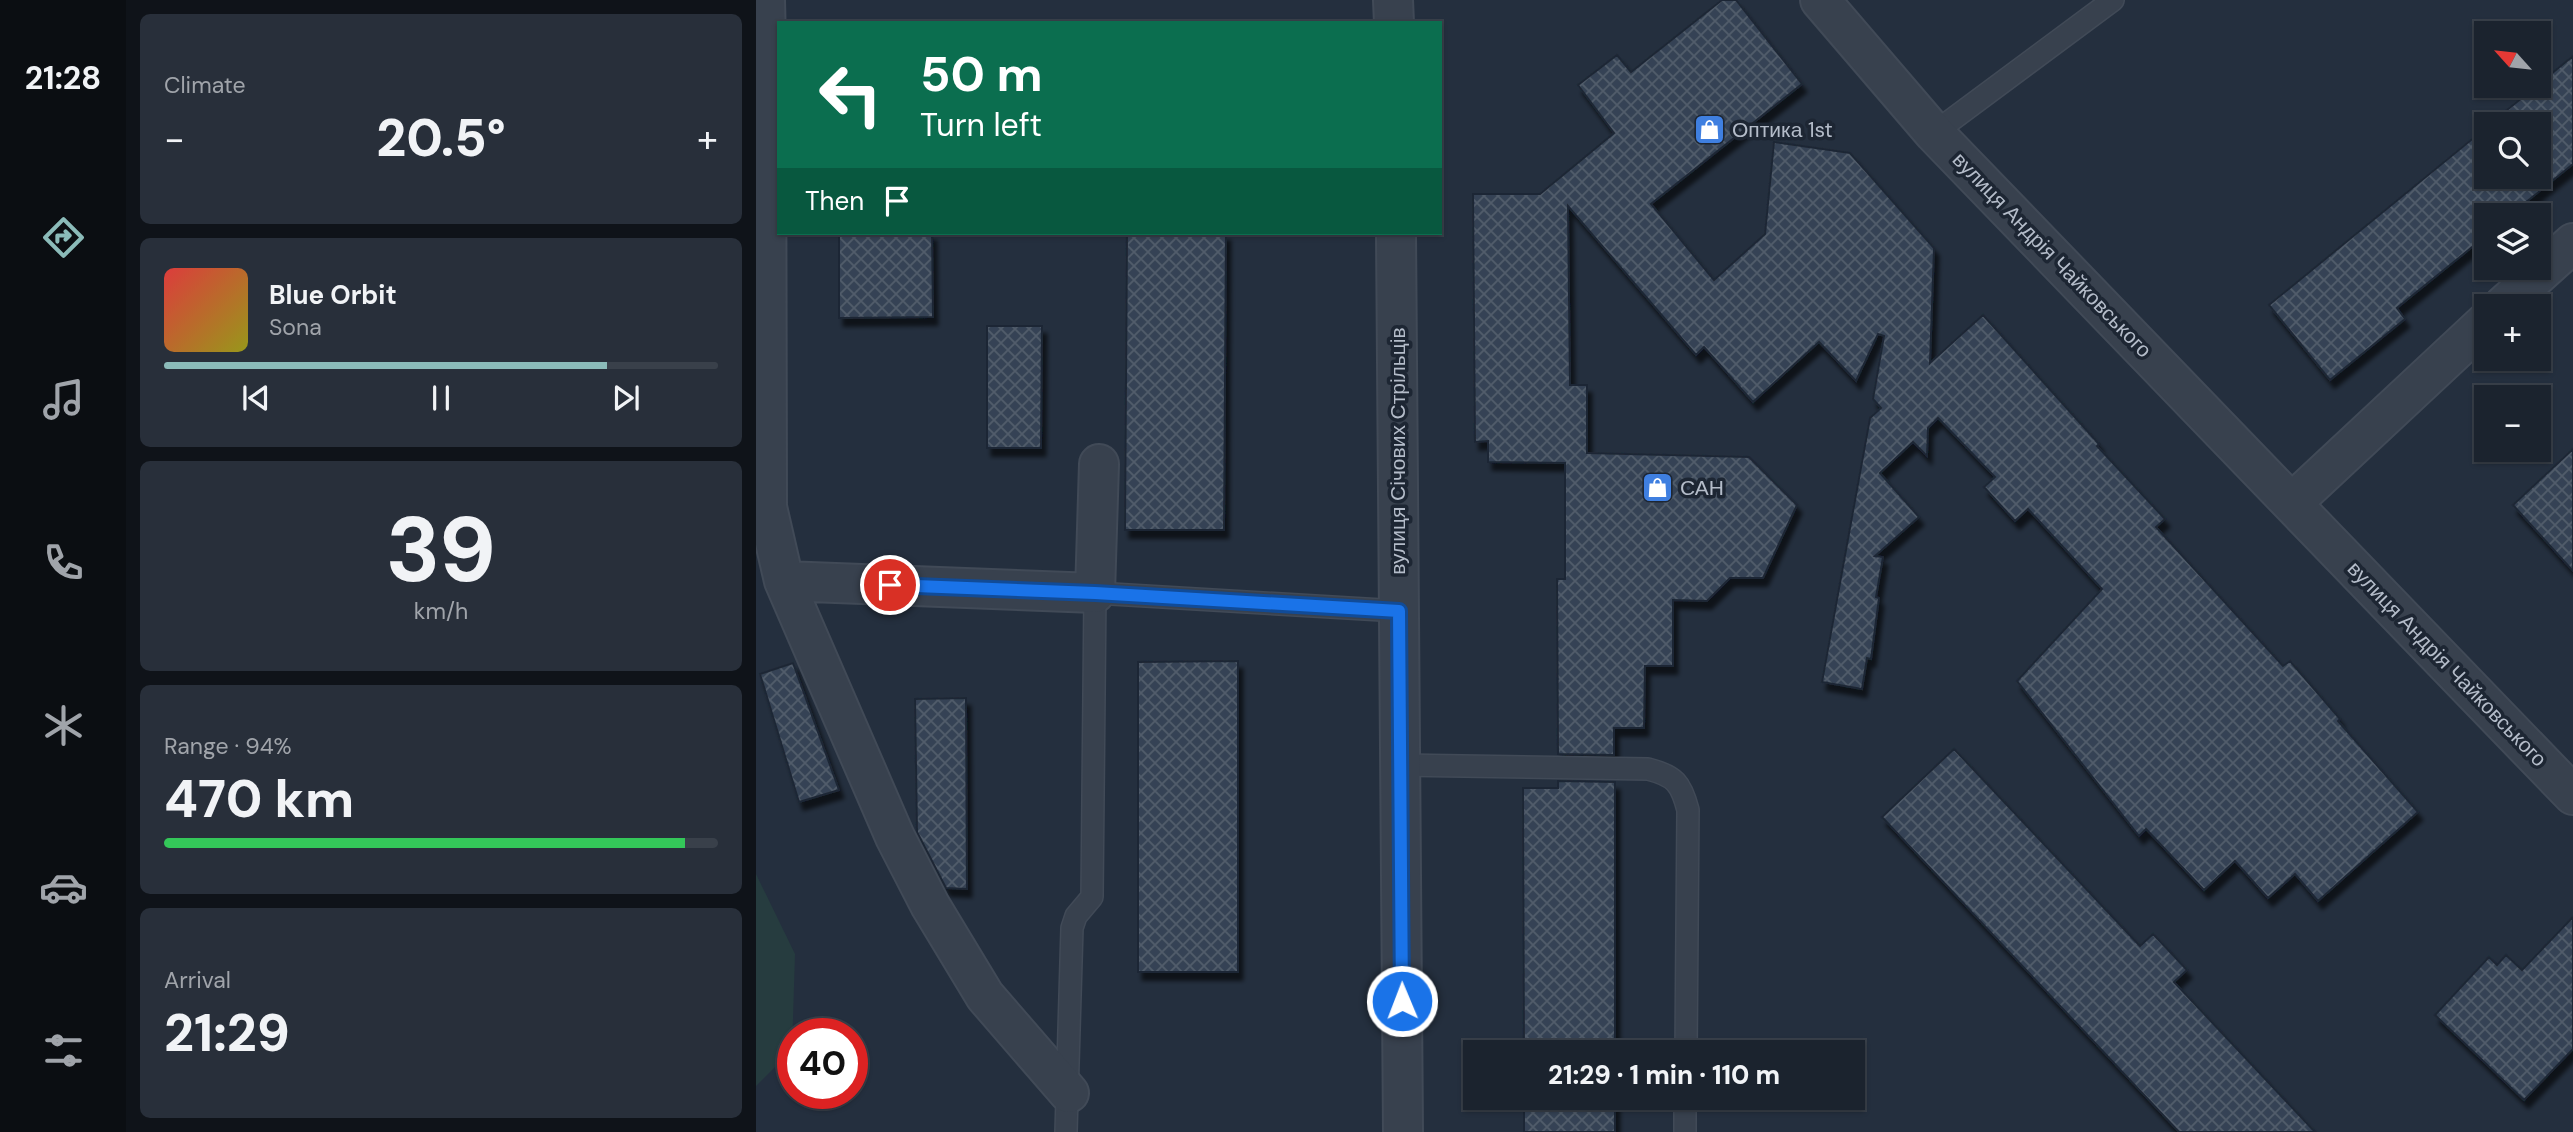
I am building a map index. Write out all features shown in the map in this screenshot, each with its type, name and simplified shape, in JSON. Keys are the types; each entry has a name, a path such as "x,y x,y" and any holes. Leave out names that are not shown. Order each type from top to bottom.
{"street":[{"path":"765,0 761,45 767,507 784,581 895,837 930,905 985,996 1069,1093"},
{"path":"1393,0 1394,21"},
{"name":"вулиця Андрія Чайковського","path":"1820,0 1934,133 2573,795"},
{"name":"вулиця Січових Стрільців","path":"1396,235 1403,1132"},
{"path":"2519,294 2569,255"},
{"path":"2292,503 2474,333"},
{"path":"784,581 1095,593 1099,464"}],"lane":[{"path":"1934,133 2113,0"},
{"path":"1066,1132 1072,929 1076,916 1093,897 1095,593 1399,611"},
{"path":"1400,765 1648,769 1668,774 1682,789 1688,810 1686,1040"},
{"path":"1685,1110 1685,1132"}],"green space":[{"path":"756,874 795,954 793,1018 777,1018 777,1065 756,1086"}],"building":[{"path":"1722,0 1736,0 1802,84 1651,204 1714,280 1765,234 1774,142 1850,153 1934,248 1930,363 1983,315 2099,444 2097,446 2165,519 2156,527 2283,666 2290,661 2340,719 2338,721 2418,812 2318,901 2295,874 2268,898 2235,861 2204,890 2146,829 2139,836 2017,681 2102,589 2028,509 2015,521 1984,487 1995,477 1938,418 1928,428 1927,456 1913,442 1880,473 1919,517 1875,556 1883,557 1876,597 1879,598 1871,659 1867,658 1862,689 1822,682 1870,418 1881,408 1873,399 1884,336 1878,334 1856,381 1819,342 1753,402 1704,347 1696,355 1568,206 1570,385 1587,385 1587,453 1749,457 1797,505 1763,578 1730,578 1707,601 1673,600 1673,666 1645,666 1644,728 1614,728 1614,755 1558,754 1557,579 1565,579 1565,463 1488,462 1488,441 1475,442 1473,194 1540,194 1614,133 1578,85 1617,55 1631,72"},
{"path":"2573,56 2573,164 2551,182 2551,112 2505,112 2522,98 2552,98 2552,73"},
{"path":"2474,138 2474,189 2542,189 2525,203 2474,203 2474,246 2397,308 2405,319 2330,380 2269,305"},
{"path":"839,235 932,235 933,317 839,318"},
{"path":"1127,235 1226,235 1224,530 1125,530"},
{"path":"987,326 1042,326 1041,448 987,448"},
{"path":"2573,449 2573,571 2513,505"},
{"path":"1238,661 1238,972 1138,972 1138,662"},
{"path":"793,663 839,790 799,802 760,674"},
{"path":"966,698 967,889 946,888 917,832 915,699"},
{"path":"1954,749 2140,946 2153,934 2187,970 2174,982 2315,1132 2179,1132 1882,817"},
{"path":"1558,781 1615,782 1615,1040 1524,1040 1523,788 1558,788"},
{"path":"2573,917 2573,1049 2524,1100 2435,1015 2489,957 2497,965 2506,955 2522,970"},
{"path":"1524,1110 1615,1110 1615,1132 1524,1132"}],"place":[{"name":"Оптика 1st","path":"1709,130"},
{"name":"САН","path":"1657,488"}],"route":[{"path":"890,585 1095,593 1399,611 1402,1001"}]}
